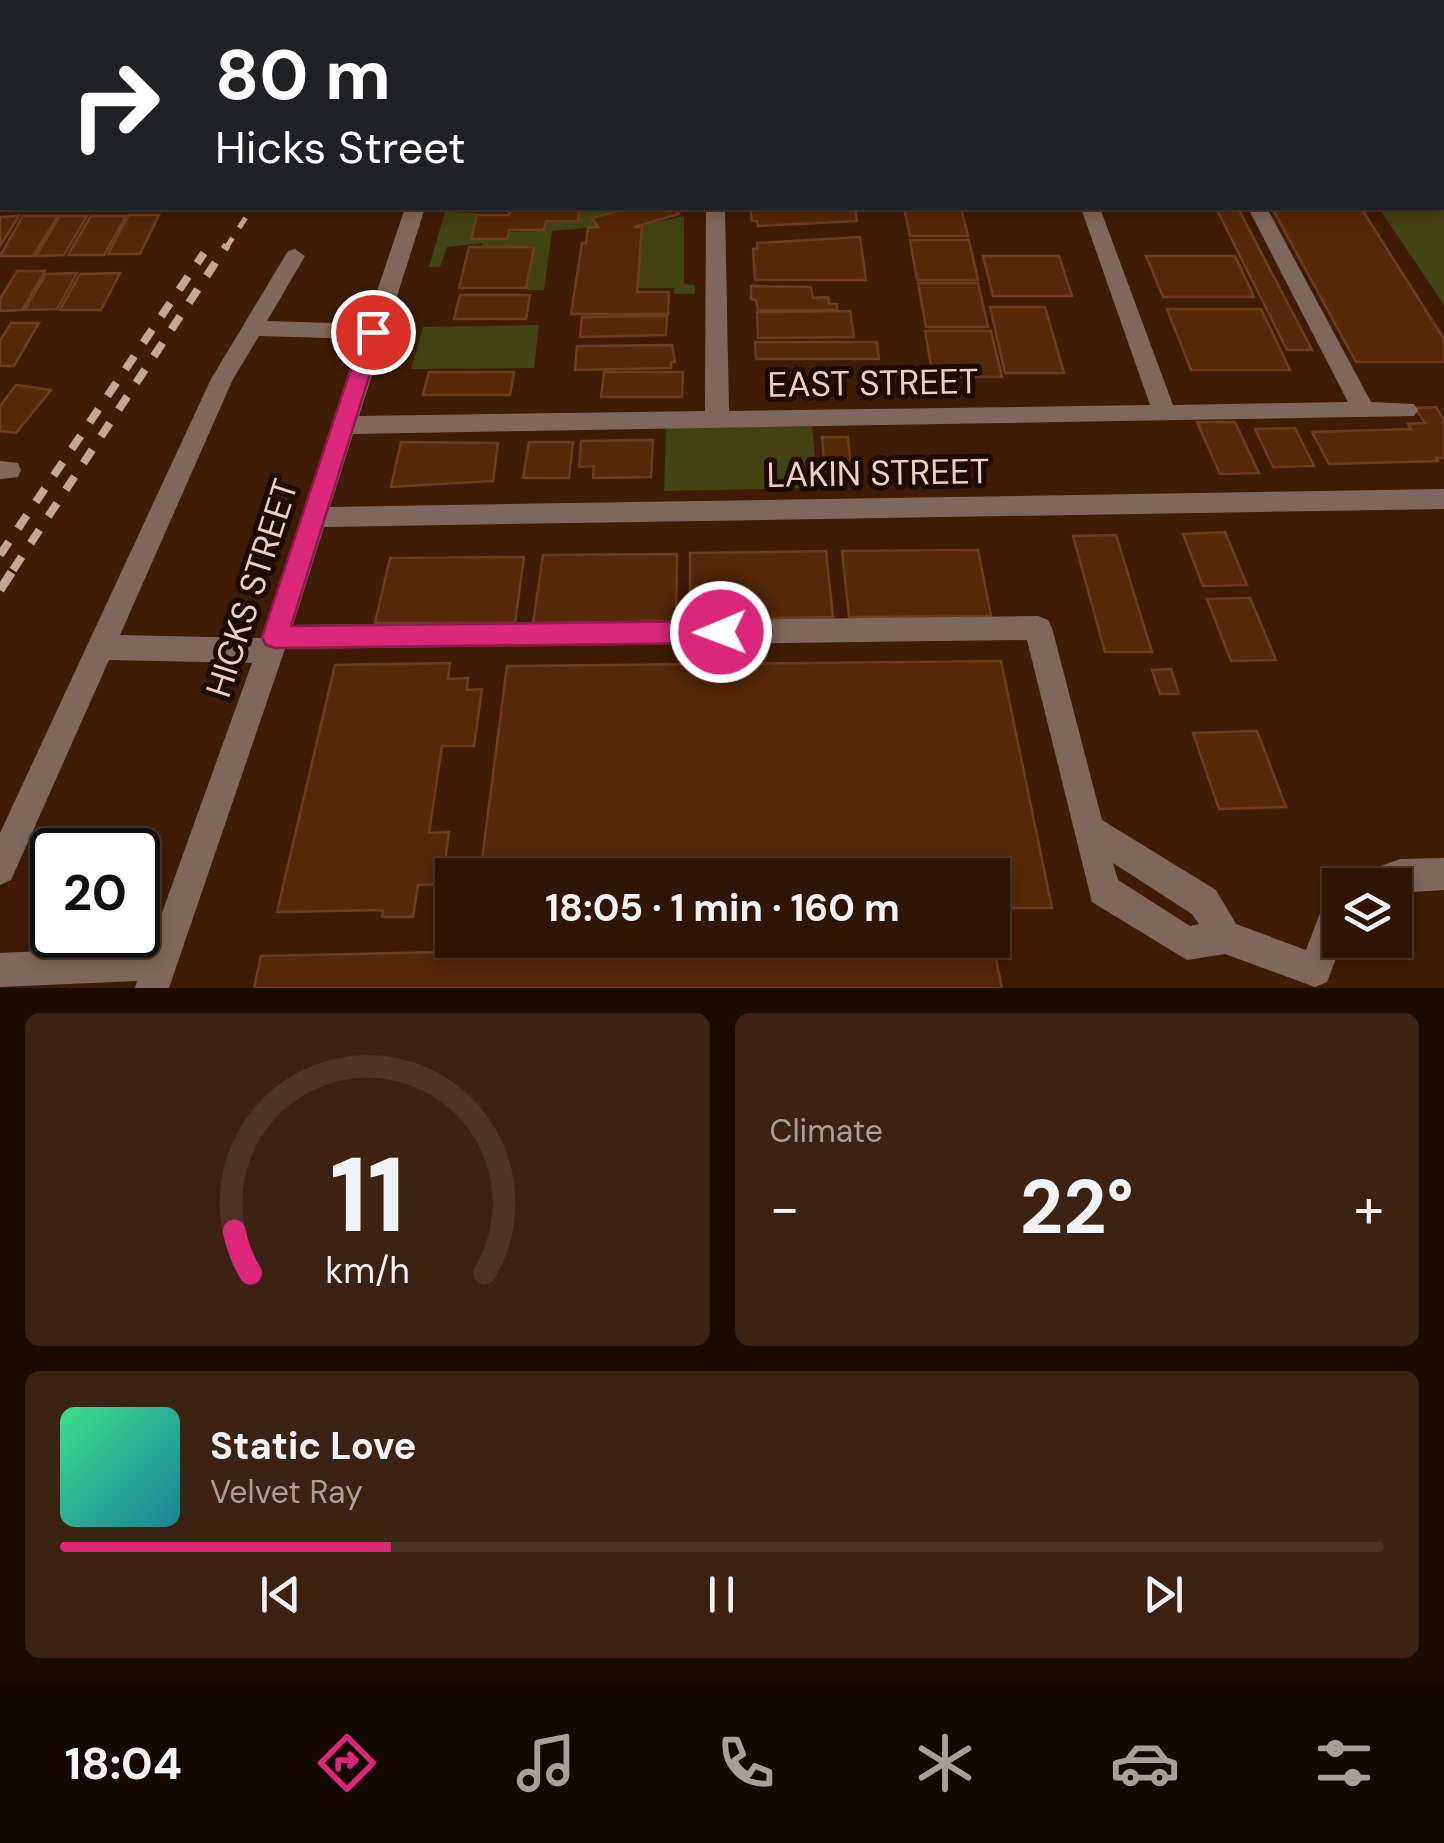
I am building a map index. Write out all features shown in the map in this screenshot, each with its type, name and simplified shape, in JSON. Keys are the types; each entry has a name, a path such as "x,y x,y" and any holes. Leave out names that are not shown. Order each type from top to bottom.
{"street":[{"name":"HICKS STREET","path":"156,976 272,644 414,210"},
{"path":"716,210 717,420"},
{"path":"1091,210 1165,414"},
{"path":"1259,210 1364,410"},
{"path":"0,869 222,379 295,256"},
{"path":"252,328 373,332"},
{"name":"EAST STREET","path":"342,425 1406,410"},
{"name":"LAKIN STREET","path":"312,517 1444,500"},
{"path":"98,648 1038,628 1104,890 1187,943 1225,937 1321,979"},
{"path":"1088,830 1204,902 1225,937"},
{"path":"1412,875 1444,874"},
{"path":"0,970 156,976"}],"shaded area":[{"path":"579,210 622,210 593,218 598,227 552,231 544,290 526,290 533,247 482,247 482,243 447,247 440,267 429,267 445,212 476,213 507,239 509,232 544,231 546,221 577,221"},
{"path":"1380,210 1444,210 1444,305"},
{"path":"684,216 684,284 695,285 695,294 674,294 674,288 637,288 634,227"},
{"path":"539,325 534,368 411,369 423,327"},
{"path":"812,426 818,488 664,491 666,428"}],"building":[{"path":"510,210 579,210 578,221 546,221 544,230 509,230 507,239 471,239 477,215 509,215"},
{"path":"622,210 676,210 679,214 634,227 642,227 637,292 669,292 668,314 571,314 582,243 586,243 588,228 598,227 592,218"},
{"path":"750,210 855,210 857,221 758,226 757,221 752,221"},
{"path":"904,210 962,210 968,236 910,236"},
{"path":"1217,210 1239,210 1312,350 1287,350"},
{"path":"1273,210 1362,210 1444,339 1444,362 1356,362"},
{"path":"129,215 159,215 140,254 108,254"},
{"path":"19,216 0,246 0,217"},
{"path":"23,216 58,216 33,256 0,256"},
{"path":"60,216 87,216 64,255 36,256"},
{"path":"91,216 126,216 104,255 68,255"},
{"path":"860,237 866,280 755,280 753,249 757,249 757,243"},
{"path":"910,240 969,240 978,280 917,280"},
{"path":"469,247 534,247 526,288 459,288"},
{"path":"983,256 1059,256 1072,296 993,296"},
{"path":"1146,256 1235,256 1254,297 1163,297"},
{"path":"17,271 45,271 22,310 0,311 0,299"},
{"path":"77,273 57,309 25,310 46,274"},
{"path":"120,273 101,310 60,310 80,274"},
{"path":"918,283 978,283 988,327 926,327"},
{"path":"751,286 811,287 813,298 828,297 829,304 837,304 837,310 758,310 756,300 751,299"},
{"path":"460,295 530,295 526,319 454,319"},
{"path":"990,307 1045,307 1064,373 1005,373"},
{"path":"1167,309 1261,309 1290,370 1191,370"},
{"path":"850,311 854,337 758,338 757,312"},
{"path":"667,316 666,335 580,337 582,317"},
{"path":"11,323 39,323 14,366 0,366 0,341"},
{"path":"925,331 991,331 1002,377 933,377"},
{"path":"755,342 877,342 879,359 756,359"},
{"path":"672,345 675,362 671,362 671,368 575,370 577,346"},
{"path":"429,372 514,372 510,395 423,395"},
{"path":"604,372 683,372 682,397 601,397"},
{"path":"16,385 51,390 16,433 0,431 0,406"},
{"path":"1436,407 1444,420 1444,458 1436,458 1438,461 1329,464 1312,432 1411,429 1408,424 1425,423 1415,408"},
{"path":"1197,422 1235,422 1259,473 1220,474"},
{"path":"1295,428 1314,466 1273,467 1255,429"},
{"path":"822,437 848,437 852,474 825,474"},
{"path":"653,440 651,477 593,478 594,466 579,467 581,441"},
{"path":"401,442 498,443 493,481 391,487"},
{"path":"529,442 573,442 569,478 523,478"},
{"path":"1225,532 1247,585 1203,586 1183,534"},
{"path":"1116,535 1152,652 1105,652 1073,536"},
{"path":"978,550 991,616 849,617 842,551"},
{"path":"826,551 833,617 690,620 690,553"},
{"path":"677,554 676,622 533,623 543,555"},
{"path":"524,557 515,623 375,623 390,558"},
{"path":"1250,598 1276,660 1231,661 1207,599"},
{"path":"1001,661 1052,908 1010,908 1010,858 482,858 507,666"},
{"path":"450,663 448,679 468,678 467,690 482,689 474,746 442,746 429,833 449,832 446,858 435,858 435,884 418,885 413,917 382,917 383,910 277,912 335,665"},
{"path":"1171,669 1179,694 1160,694 1152,670"},
{"path":"1257,731 1286,807 1219,809 1193,733"},
{"path":"435,952 435,958 996,958 1002,988 254,988 261,956"}],"railway":[{"path":"226,248 251,210"},
{"path":"13,570 227,245"},
{"path":"0,555 204,253"},
{"path":"0,590 15,567"}],"route":[{"path":"373,332 275,637 721,632"}]}
